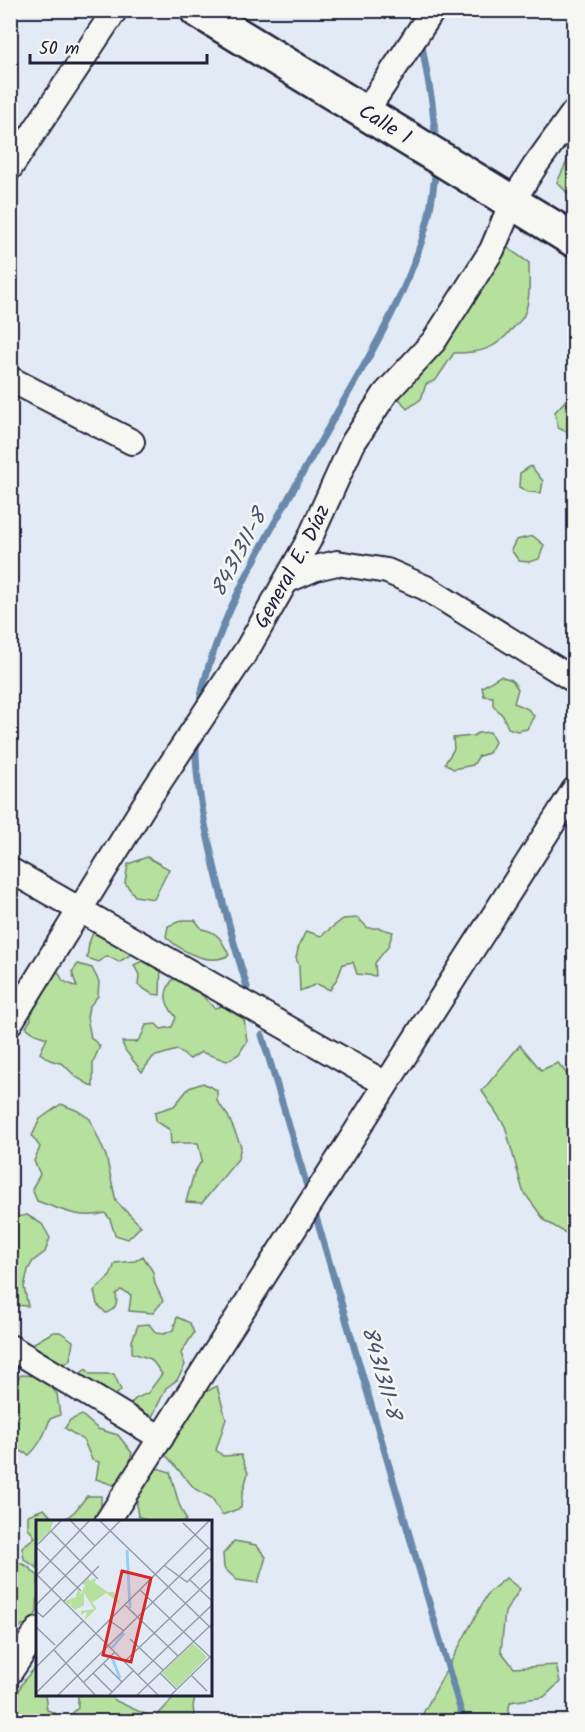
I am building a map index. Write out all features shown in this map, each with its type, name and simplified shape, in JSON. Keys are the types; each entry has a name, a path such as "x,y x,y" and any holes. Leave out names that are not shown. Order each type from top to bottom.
{"street":[{"path":"10,168 115,10"},
{"name":"Calle 1","path":"197,10 574,240"},
{"path":"365,113 433,10"},
{"name":"General E. Díaz","path":"10,1023 148,800 248,648 309,540 353,443 385,394 434,341 492,250 512,202 574,112"},
{"path":"10,379 132,442"},
{"path":"286,580 316,568 337,563 387,571 426,588 574,680"},
{"path":"108,1520 574,790"},
{"path":"10,870 386,1084"},
{"path":"10,1347 160,1438"},
{"path":"10,1672 36,1633"}],"green space":[{"path":"574,147 574,200 557,182"},
{"path":"505,246 529,263 529,296 523,317 506,336 493,346 479,351 454,353 436,380 426,384 421,399 407,409 398,397 398,388"},
{"path":"574,391 574,435 558,428 555,412"},
{"path":"531,466 543,481 541,493 528,492 519,487 520,473"},
{"path":"533,536 544,545 539,559 529,562 519,561 511,550 516,540"},
{"path":"500,676 512,680 518,689 514,703 528,709 534,716 527,729 517,731 508,728 503,716 493,705 493,697 484,696 482,687"},
{"path":"490,732 495,742 489,753 479,756 473,765 453,769 445,763 454,749 453,738"},
{"path":"147,857 169,869 154,899 135,896 125,883 128,864"},
{"path":"358,918 368,928 393,932 388,947 375,963 376,976 357,974 353,962 343,964 330,990 317,984 300,991 299,966 296,958 306,931 321,936 343,919"},
{"path":"183,920 195,920 202,929 216,935 229,955 213,959 204,958 187,952 172,942 166,937 168,926"},
{"path":"94,930 129,946 130,955 119,962 107,956 99,962 87,958"},
{"path":"150,957 161,963 160,995 152,994 138,985 139,975 134,965"},
{"path":"78,964 92,968 99,982 98,996 89,1007 87,1017 91,1038 100,1046 93,1062 93,1087 76,1077 63,1064 50,1060 40,1053 47,1038 35,1034 26,1027 31,1019 30,1007 56,968 63,981 77,987 72,972"},
{"path":"176,975 190,989 200,993 214,1008 223,1006 244,1019 247,1041 239,1054 227,1061 201,1052 190,1059 177,1050 153,1057 142,1072 125,1050 122,1042 137,1042 146,1025 156,1024 161,1029 172,1027 176,1017 168,1006 166,996"},
{"path":"520,1045 541,1070 558,1063 574,1081 574,1242 571,1236 545,1221 523,1191 505,1126 482,1091"},
{"path":"203,1083 217,1090 217,1101 228,1116 241,1146 238,1159 202,1203 186,1202 194,1173 202,1160 198,1143 171,1144 170,1130 156,1121 155,1112 174,1106 189,1088"},
{"path":"61,1104 90,1119 106,1156 116,1201 141,1226 128,1239 115,1235 110,1219 105,1213 79,1214 37,1201 32,1189 40,1174 34,1161 40,1147 32,1136 40,1119"},
{"path":"27,1215 42,1224 50,1238 45,1252 33,1261 28,1270 24,1287 28,1306 12,1305 14,1324 11,1331 11,1222 12,1218"},
{"path":"143,1256 153,1272 155,1284 163,1301 153,1313 129,1311 131,1295 121,1290 116,1294 115,1306 106,1313 97,1304 94,1291 110,1276 115,1263 135,1261"},
{"path":"177,1317 190,1323 194,1333 181,1353 185,1365 177,1380 166,1388 152,1417 140,1413 130,1405 135,1399 148,1393 162,1374 151,1359 132,1353 132,1341 138,1325 149,1324 156,1333 164,1334 173,1330"},
{"path":"53,1332 60,1332 73,1341 70,1360 58,1369 36,1354 34,1343"},
{"path":"86,1369 90,1374 114,1374 121,1390 113,1398 77,1376"},
{"path":"21,1375 43,1376 57,1394 60,1415 50,1419 42,1438 29,1455 18,1450 11,1459 11,1385"},
{"path":"217,1386 226,1419 216,1450 223,1456 241,1455 248,1473 241,1508 222,1515 212,1498 195,1489 164,1453 194,1398"},
{"path":"82,1415 98,1429 118,1435 132,1453 126,1477 113,1485 96,1479 99,1462 92,1460 84,1441 65,1428 70,1420"},
{"path":"157,1468 170,1472 186,1520 146,1520 138,1516 138,1496 147,1479"},
{"path":"87,1496 101,1496 101,1515 98,1520 64,1520"},
{"path":"44,1509 53,1519 64,1520 36,1520 36,1567 24,1559 22,1547 35,1537 28,1528 28,1515"},
{"path":"234,1541 256,1545 266,1557 258,1583 237,1580 224,1568 223,1554"},
{"path":"10,1559 27,1566 36,1574 36,1614 31,1622 11,1631"},
{"path":"506,1578 520,1589 505,1612 501,1651 514,1668 556,1665 560,1682 544,1697 510,1702 507,1721 419,1721 488,1593"},
{"path":"36,1667 36,1696 45,1696 47,1710 55,1713 56,1721 21,1721 17,1704 19,1690"},
{"path":"78,1696 112,1696 114,1700 147,1715 151,1721 64,1721 78,1708"},
{"path":"173,1696 195,1696 193,1707 195,1721 152,1721"}],"waterway":[{"name":"8431311-8","path":"421,40 435,132"},
{"name":"8431311-8","path":"199,706 216,644 242,584 379,339 401,293 427,223 436,165"},
{"name":"8431311-8","path":"196,741 198,785 206,829 247,987"},
{"name":"8431311-8","path":"262,1035 309,1193"},
{"name":"8431311-8","path":"314,1210 464,1722"}]}
